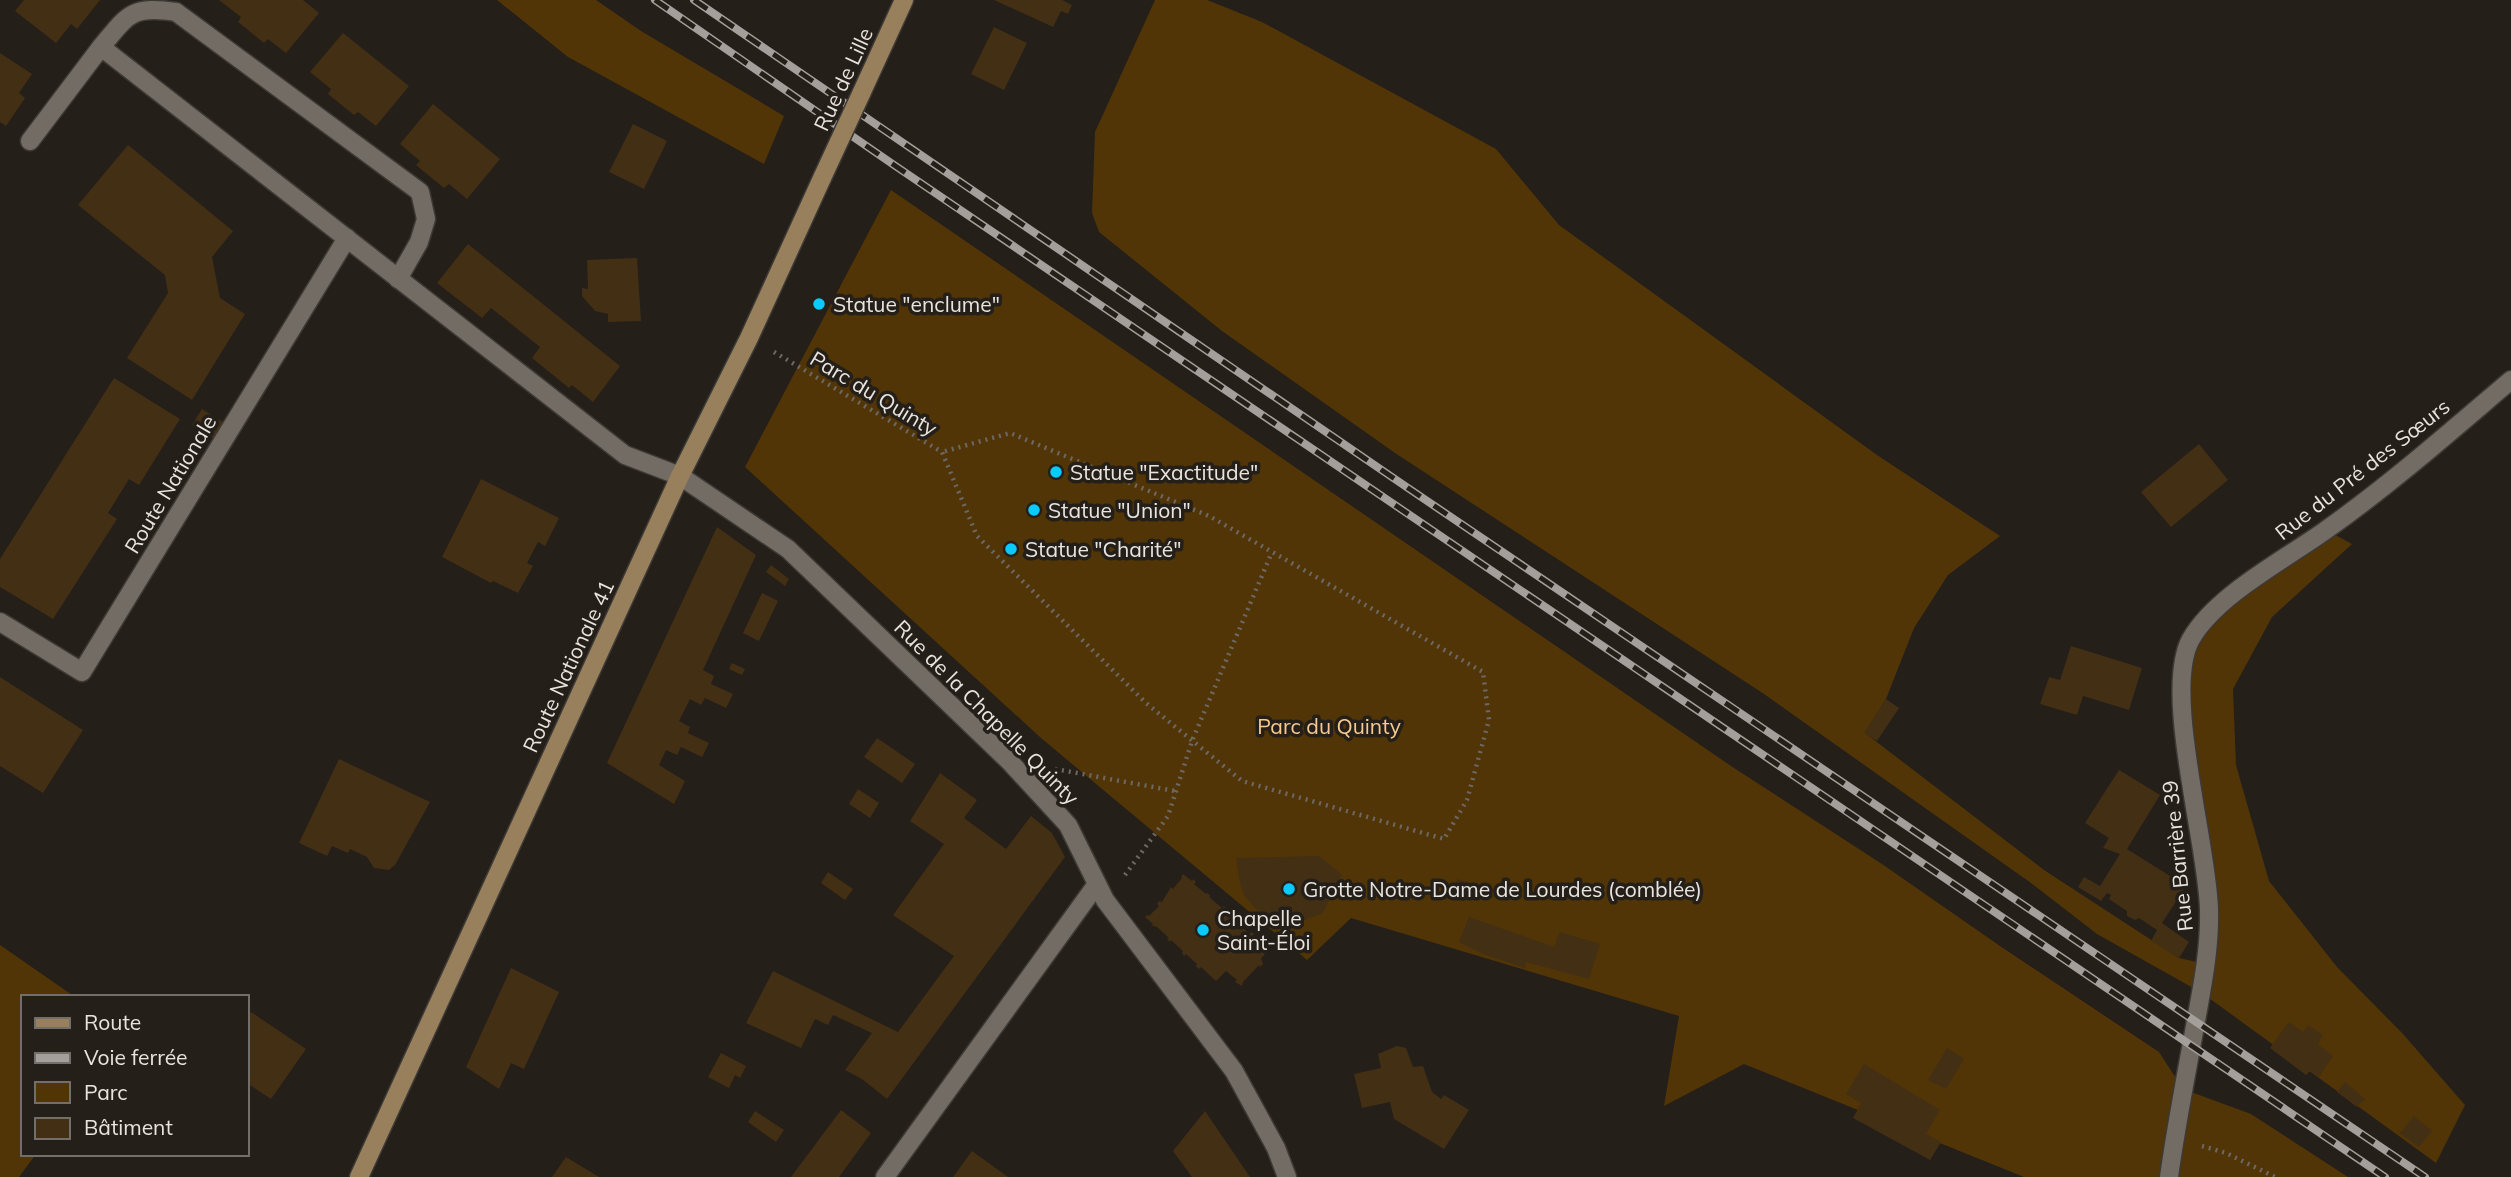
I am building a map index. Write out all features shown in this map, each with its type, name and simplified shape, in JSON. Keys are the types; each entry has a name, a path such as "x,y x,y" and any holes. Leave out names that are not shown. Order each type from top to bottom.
{"main road":[{"name":"Rue de Lille","path":"823,176 904,0"},
{"name":"Route Nationale 41","path":"359,1177 680,475 749,338 823,176"}],"street":[{"path":"30,141 128,15 150,8 176,12 421,191 426,219 419,242 398,279"},
{"path":"101,47 625,455 680,475"},
{"name":"Route Nationale","path":"0,622 82,672 347,238"},
{"name":"Rue du Pré des Sœurs","path":"2206,618 2254,578 2326,530 2389,483 2511,380"},
{"name":"Rue de la Chapelle Quinty","path":"680,475 788,549 1009,761 1068,825 1101,892 1234,1071 1276,1148 1287,1177"},
{"name":"Rue Barrière 39","path":"2169,1177 2206,964 2207,885 2181,699 2184,653 2206,618"},
{"path":"885,1177 1101,892"}],"path":[{"name":"Parc du Quinty","path":"790,361 942,452 977,536 1146,703 1241,781 1444,839 1467,800 1489,720 1483,672 1209,516 1010,433 942,452"},
{"path":"1101,892 1168,816 1192,741 1272,552"},
{"path":"1009,761 1175,791"},
{"path":"2174,1139 2226,1153 2275,1177"}],"green space":[{"path":"497,0 596,0 641,31 784,116 764,164 568,57"},
{"path":"1155,0 1207,0 1262,22 1496,149 1559,225 1877,455 2000,536 1948,575 1914,628 1886,699 1865,733 2044,870 2179,958 2206,964 2184,653 2206,618 2326,530 2352,544 2272,617 2233,689 2236,765 2269,881 2337,967 2403,1034 2465,1105 2436,1163 2202,993 2097,934 2031,883 1764,694 1395,453 1222,331 1099,232 1092,213 1095,132"},
{"name":"Parc du Quinty","path":"891,190 1731,766 1882,864 2159,1052 2183,1089 2251,1114 2348,1177 2024,1177 1744,1064 1664,1106 1679,1016 1351,918 1307,960 1041,738 745,467"},
{"path":"0,945 72,995 21,995 21,1156 35,1156 19,1177 0,1177"}],"building":[{"path":"24,0 100,0 77,29 71,24 56,43 15,11"},
{"path":"219,0 303,0 319,13 286,53 268,39 264,43 238,22 241,17"},
{"path":"994,0 1062,0 1072,5 1068,14 1061,11 1053,27"},
{"path":"994,27 1027,43 1004,90 971,74"},
{"path":"343,33 409,86 376,126 358,112 354,115 328,94 331,89 310,72"},
{"path":"0,53 32,74 19,93 25,98 6,126 0,122"},
{"path":"433,104 500,159 467,199 449,184 444,188 416,165 420,161 400,144"},
{"path":"633,124 667,141 644,189 609,172"},
{"path":"128,145 233,231 212,257 220,298 245,314 192,400 127,358 168,293 165,275 78,205"},
{"path":"468,244 620,366 593,402 572,385 569,388 532,358 540,347 491,308 482,318 437,283"},
{"path":"637,258 641,321 608,322 608,314 595,311 582,296 582,288 588,289 587,260"},
{"path":"114,378 180,419 139,485 129,479 108,513 117,519 53,619 0,587 0,559"},
{"path":"202,409 226,424 216,440 192,425"},
{"path":"2199,444 2228,480 2171,527 2141,492"},
{"path":"481,479 559,518 545,546 538,542 527,563 533,566 518,593 493,581 491,583 442,557"},
{"path":"717,527 756,555 703,670 714,676 711,684 733,694 726,708 705,698 701,705 690,699 679,721 690,727 688,733 709,743 702,757 681,747 677,755 666,750 659,765 685,781 674,804 607,763"},
{"path":"771,565 789,579 785,586 766,572"},
{"path":"762,593 778,601 759,641 743,633"},
{"path":"2071,646 2142,668 2129,710 2083,696 2077,715 2040,704 2049,677 2060,680"},
{"path":"732,663 745,669 742,675 729,669"},
{"path":"0,677 83,730 43,793 0,766"},
{"path":"1886,699 1899,708 1877,741 1864,733"},
{"path":"877,738 915,764 902,783 864,757"},
{"path":"339,759 430,802 395,865 389,870 374,868 367,857 350,849 348,853 332,846 327,856 299,843"},
{"path":"2119,770 2160,795 2127,849 2186,886 2162,923 2189,942 2179,958 2151,941 2157,930 2139,918 2135,920 2127,916 2127,911 2109,899 2111,895 2107,893 2101,901 2078,887 2084,877 2100,886 2120,854 2103,848 2109,838 2085,823"},
{"path":"940,773 977,800 964,818 1006,849 1031,816 1052,833 1065,857 887,1099 862,1079 845,1070 872,1033 833,1015 828,1025 815,1019 801,1048 746,1023 773,971 898,1032 954,956 893,915 944,844 910,821"},
{"path":"858,789 879,803 870,818 849,804"},
{"name":"Grotte Notre-Dame de Lourdes (comblée)","path":"1319,856 1342,875 1323,913 1299,922 1277,920 1256,909 1244,895 1236,858"},
{"path":"828,872 853,889 845,900 821,883"},
{"name":"Chapelle Saint-Éloi","path":"1183,874 1192,881 1193,879 1196,882 1194,884 1222,908 1224,906 1224,910 1235,921 1237,919 1238,924 1250,934 1254,934 1252,936 1267,951 1261,959 1263,964 1260,967 1259,965 1242,986 1226,971 1216,981 1201,967 1199,969 1197,964 1186,954 1184,956 1183,951 1145,917 1159,906 1159,901 1162,902"},
{"path":"1457,879 1470,883 1464,901 1452,898"},
{"path":"1469,917 1554,947 1560,932 1600,944 1589,979 1526,962 1525,968 1483,954 1459,942"},
{"path":"511,968 559,992 524,1069 511,1063 499,1089 466,1067"},
{"path":"251,1012 306,1049 271,1099 248,1084 248,1016"},
{"path":"2289,1022 2303,1032 2308,1025 2323,1035 2318,1044 2333,1056 2319,1077 2310,1071 2306,1075 2270,1048"},
{"path":"1397,1046 1406,1048 1413,1067 1423,1066 1432,1092 1441,1099 1444,1095 1469,1110 1444,1149 1394,1119 1390,1102 1362,1108 1354,1074 1381,1068 1378,1054"},
{"path":"1947,1048 1964,1059 1946,1089 1928,1080"},
{"path":"721,1053 746,1066 740,1078 735,1075 729,1088 708,1077"},
{"path":"1864,1064 1940,1110 1926,1134 1941,1142 1930,1160 1853,1118 1861,1103 1846,1094"},
{"path":"2345,1082 2365,1099 2357,1107 2337,1092"},
{"path":"841,1110 871,1133 839,1177 791,1177"},
{"path":"755,1111 784,1130 776,1142 748,1122"},
{"path":"1205,1111 1250,1177 1192,1177 1173,1151"},
{"path":"2414,1116 2432,1131 2419,1147 2400,1133"},
{"path":"972,1151 1008,1177 953,1177"},
{"path":"566,1157 599,1177 552,1177"}],"railway":[{"path":"655,0 2385,1177"},
{"path":"694,0 2425,1177"}],"place":[{"name":"Statue \"enclume\"","path":"819,304"},
{"name":"Statue \"Exactitude\"","path":"1056,472"},
{"name":"Statue \"Union\"","path":"1034,510"},
{"name":"Statue \"Charité\"","path":"1011,549"},
{"name":"Grotte Notre-Dame de Lourdes (comblée)","path":"1289,889"},
{"name":"Chapelle Saint-Éloi","path":"1203,930"}]}
